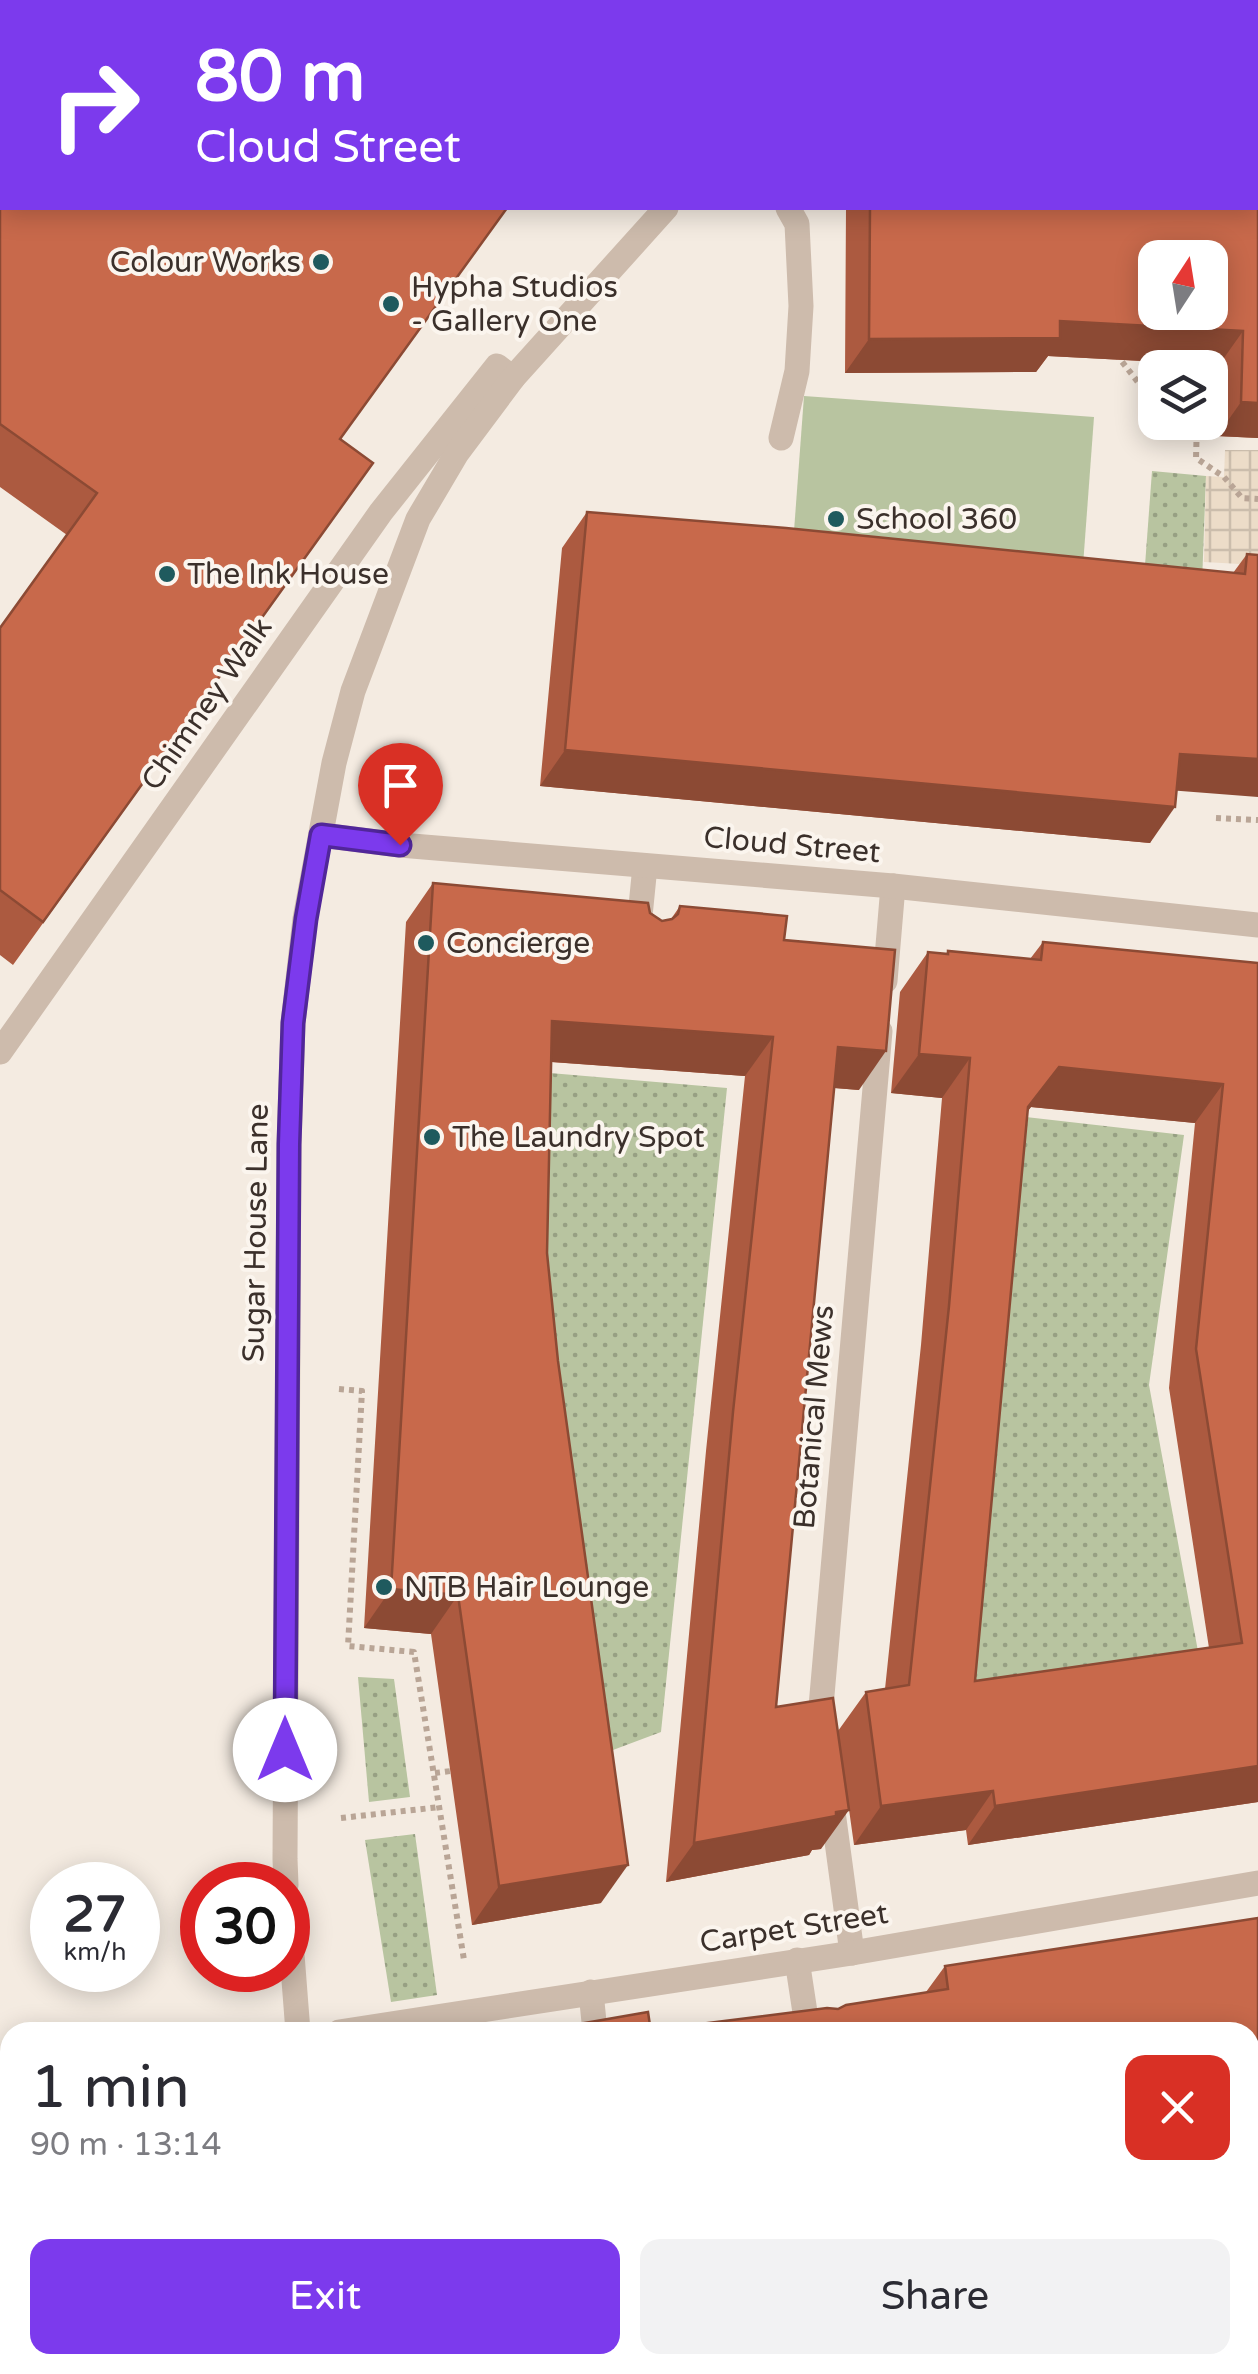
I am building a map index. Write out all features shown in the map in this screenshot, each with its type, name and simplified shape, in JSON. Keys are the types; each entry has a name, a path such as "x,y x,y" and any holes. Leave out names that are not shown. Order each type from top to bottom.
{"street":[{"name":"Sugar House Lane","path":"286,1862 290,1092 306,919 334,764 353,691 418,518 457,452 513,378 664,210"},
{"path":"781,438 797,371 801,306 797,224 789,210"},
{"name":"Chimney Walk","path":"0,1052 381,512 497,366 513,378"},
{"name":"Cloud Street","path":"321,835 893,886 1258,925"},
{"path":"637,944 644,866"},
{"name":"Botanical Mews","path":"852,1953 820,1718 893,886"},
{"name":"Carpet Street","path":"402,2022 852,1953 1258,1884"},
{"path":"797,1960 806,2022"},
{"path":"295,1992 297,2022"},
{"path":"591,1992 594,2022"}],"path":[{"path":"1114,351 1138,382"},
{"path":"1197,440 1196,458 1224,477 1242,498 1258,499"},
{"path":"1216,818 1258,820"},
{"path":"362,1391 348,1646 414,1652 457,1914"},
{"path":"435,1773 450,1770"},
{"path":"373,1815 440,1808"}],"green space":[{"path":"804,396 1094,417 1082,579 792,558"},
{"path":"1152,471 1206,476 1202,583 1144,579"},
{"path":"538,1072 727,1088 661,1732 597,1756 534,1290"},
{"path":"1017,1116 1184,1135 1149,1385 1202,1673 965,1705"},
{"path":"358,1677 394,1679 410,1797 369,1802"},
{"path":"415,1834 437,1995 391,2002 365,1840"}],"shaded area":[{"path":"1225,450 1258,450 1258,565 1204,562 1206,476 1224,477"}],"building":[{"path":"0,210 506,210 340,439 373,463 43,922 0,890 0,628 97,493 0,424"},
{"path":"870,210 1258,210 1258,403 1241,402 1243,331 1225,330 1228,330 1228,240 1138,240 1138,325 1060,321 1060,338 869,339"},
{"path":"587,512 1245,574 1247,554 1258,555 1258,759 1180,754 1175,807 565,750"},
{"path":"433,883 648,903 650,913 662,921 678,914 680,906 787,916 784,940 895,950 886,1051 838,1047 776,1707 833,1698 849,1810 836,1812 836,1816 694,1843 733,1412 773,1037 552,1021 547,1253 558,1361 628,1865 499,1886 458,1595 391,1589"},
{"path":"1043,942 1258,963 1258,1766 995,1806 993,1791 881,1806 866,1692 909,1685 949,1306 970,1058 919,1054 928,952 1041,960","holes":["1059,1067 1223,1084 1196,1349 1242,1643 975,1681 1028,1107"]},
{"path":"1258,1918 1258,2022 716,2022 838,2009 948,1989 945,1966"},
{"path":"648,2012 650,2022 590,2022"}],"place":[{"name":"Colour Works","path":"321,262"},
{"name":"Hypha Studios - Gallery One","path":"391,304"},
{"name":"School 360","path":"836,519"},
{"name":"The Ink House","path":"167,574"},
{"name":"Concierge","path":"426,943"},
{"name":"The Laundry Spot","path":"432,1137"},
{"name":"NTB Hair Lounge","path":"384,1587"}],"route":[{"path":"285,1750 289,1144 293,1023 306,919 321,835 400,845"}]}
